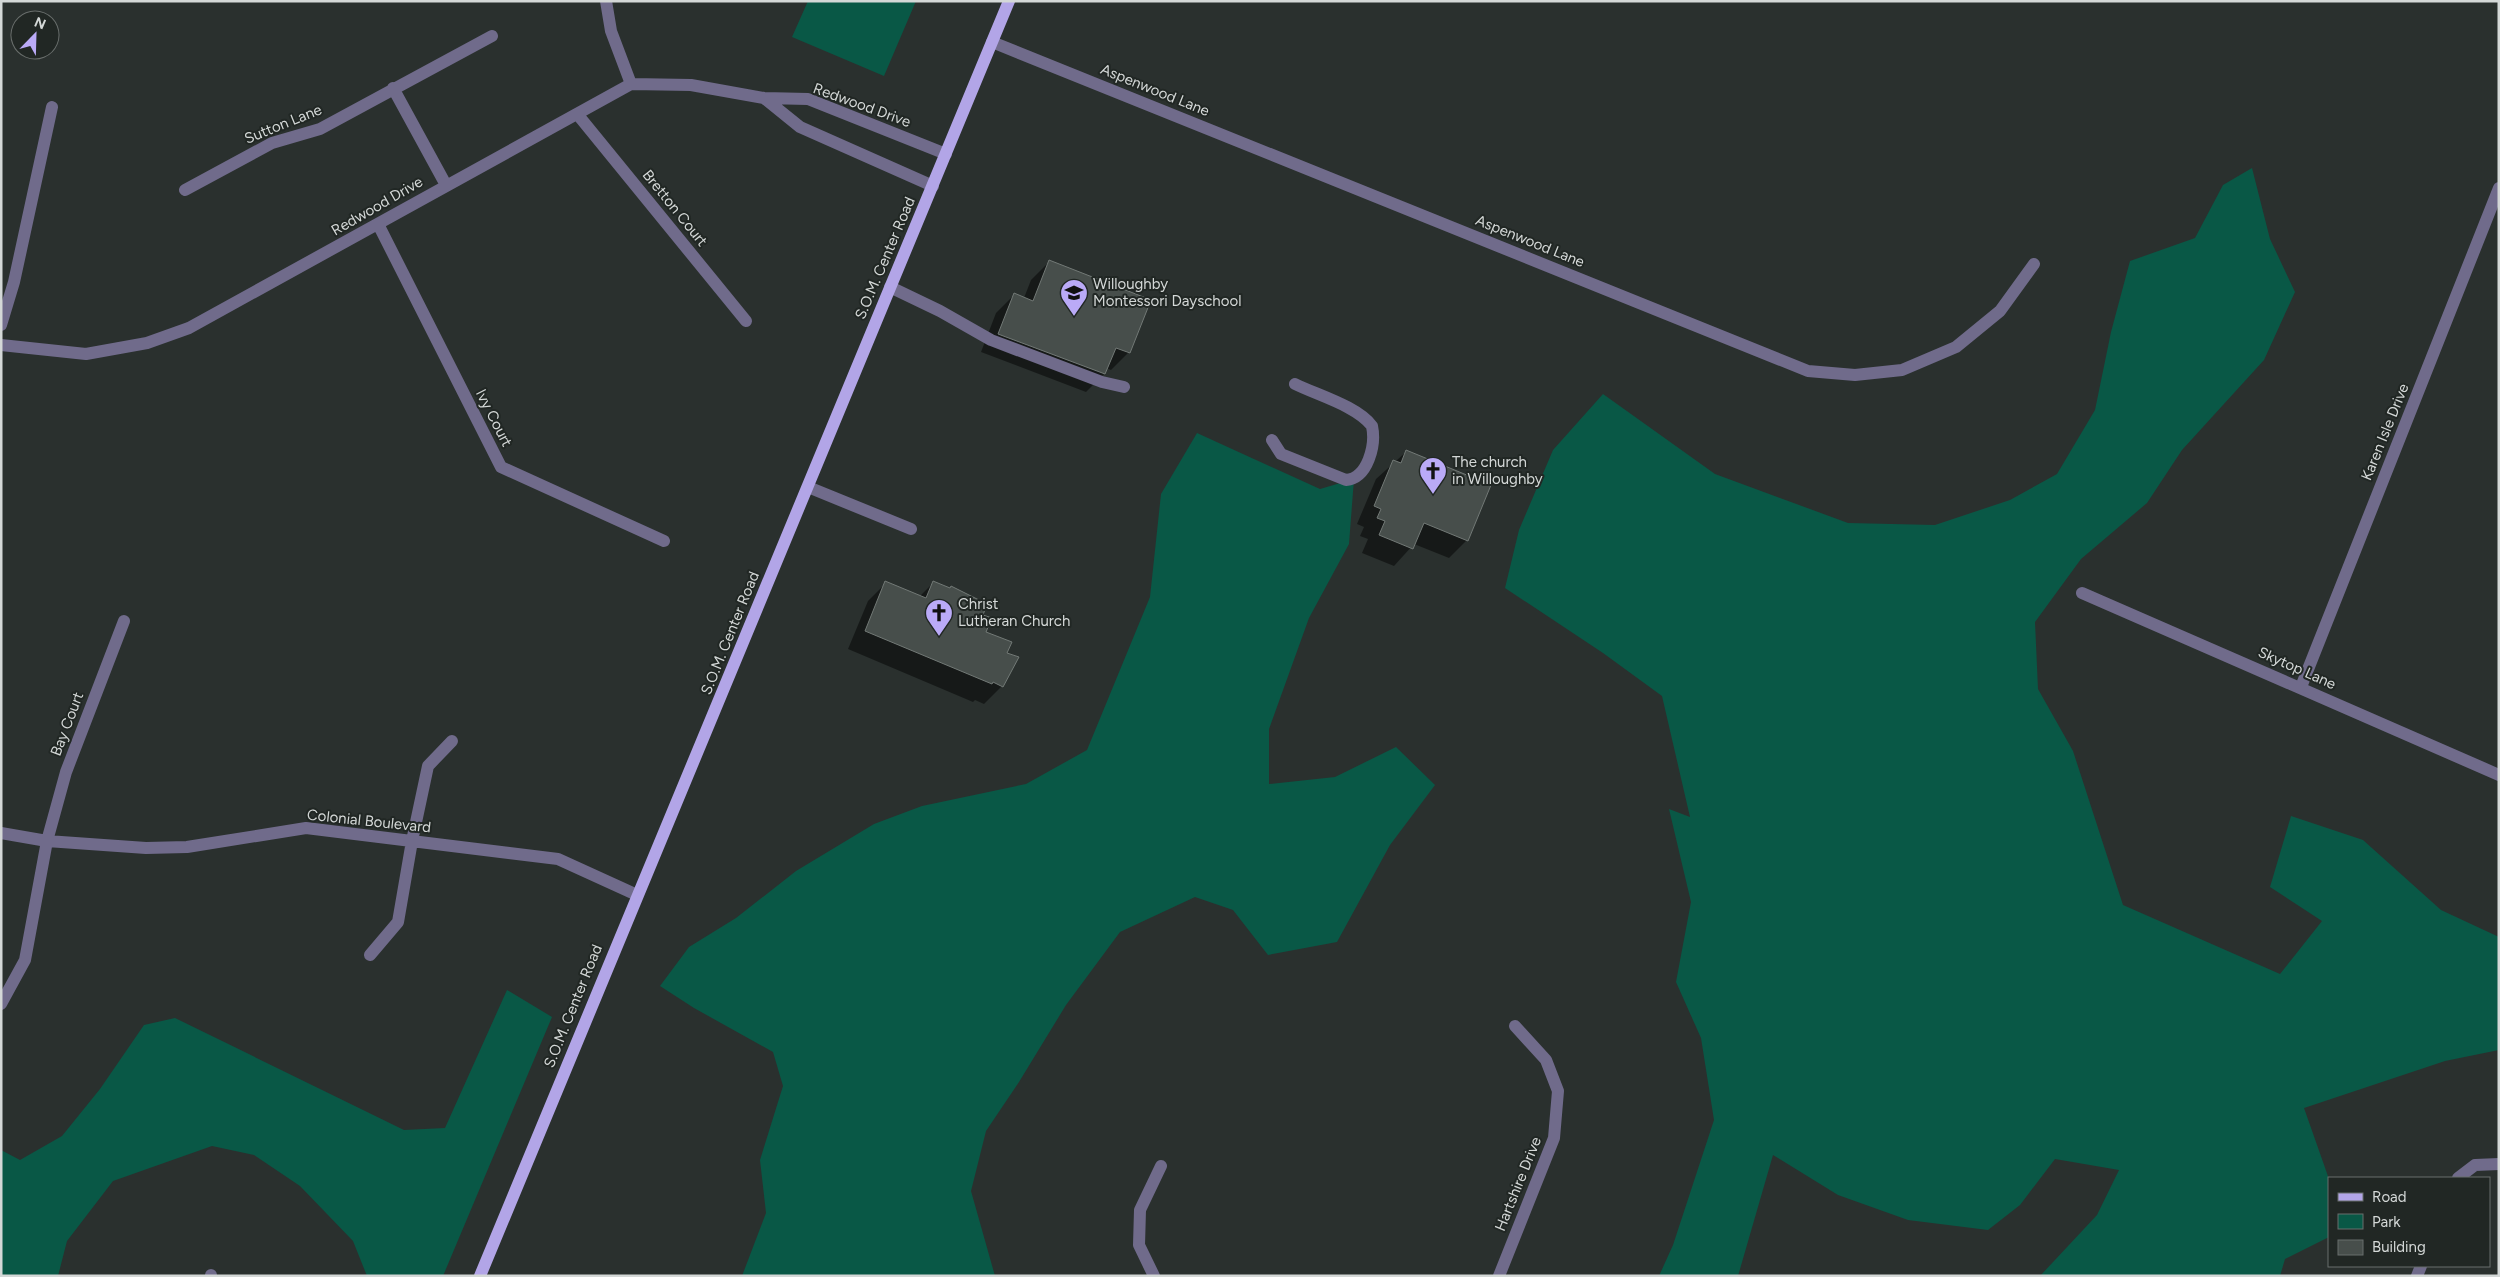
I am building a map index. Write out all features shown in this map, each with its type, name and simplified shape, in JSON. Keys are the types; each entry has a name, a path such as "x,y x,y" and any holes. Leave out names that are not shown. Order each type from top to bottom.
{"main road":[{"name":"S.O.M. Center Road","path":"480,1276 1009,1"}],"street":[{"path":"606,1 610,31 631,84"},
{"name":"Sutton Lane","path":"185,190 272,144 320,129 492,36"},
{"name":"Aspenwood Lane","path":"992,42 1808,371 1855,375 1902,370 1956,347 2000,311 2034,264"},
{"name":"Redwood Drive","path":"1,345 86,354 147,343 190,328 631,84 691,85 764,98 808,100 946,154"},
{"path":"393,88 446,185"},
{"name":"Redwood Drive","path":"764,98 800,127 933,186"},
{"path":"1,325 14,282 52,107"},
{"name":"Bretton Court","path":"578,115 746,321"},
{"name":"Karen Isle Drive","path":"2301,687 2499,188"},
{"name":"Ivy Court","path":"378,224 500,467 664,541"},
{"path":"890,287 940,311 991,340 1102,382 1124,387"},
{"path":"1272,440 1282,454 1346,480 1354,479 1360,474 1374,445 1372,426 1361,415 1350,408 1294,384"},
{"path":"808,487 911,530"},
{"name":"Skytop Lane","path":"2082,593 2499,775"},
{"name":"Bay Court","path":"1,1004 25,960 48,841 66,772 124,621"},
{"path":"370,955 398,922 412,841 428,766 452,741"},
{"name":"Colonial Boulevard","path":"1,833 48,841 146,848 187,847 306,828 558,859 637,895"},
{"name":"Hartshire Drive","path":"1498,1276 1554,1138 1558,1091 1546,1060 1515,1026"},
{"path":"2459,1177 2475,1165 2499,1164"},
{"path":"1154,1276 1139,1245 1140,1210 1162,1166"}],"green space":[{"path":"808,1 916,1 884,76 792,37"},
{"path":"2252,168 2270,239 2295,292 2264,360 2182,450 2147,503 2081,559 2035,622 2038,689 2073,751 2123,905 2280,974 2322,921 2270,887 2291,816 2363,840 2441,910 2499,937 2499,1050 2445,1061 2304,1108 2328,1177 2328,1238 2285,1259 2280,1276 2040,1276 2097,1215 2119,1170 2055,1159 2020,1205 1988,1230 1908,1220 1838,1195 1773,1155 1738,1276 1659,1276 1673,1245 1714,1120 1701,1038 1676,982 1691,902 1669,809 1690,817 1662,696 1603,653 1505,588 1519,530 1553,450 1603,394 1715,474 1848,523 1935,525 2010,500 2057,474 2095,410 2111,332 2130,261 2195,238 2223,185"},
{"path":"1197,433 1320,489 1354,479 1349,544 1309,618 1269,729 1269,784 1335,777 1396,747 1435,785 1390,845 1337,942 1268,955 1233,910 1195,897 1120,932 1066,1005 1019,1082 986,1131 971,1191 995,1276 742,1276 766,1213 760,1160 783,1086 773,1052 694,1008 660,986 689,947 736,918 796,871 874,824 922,806 1026,784 1087,750 1150,597 1161,494"},
{"path":"507,990 552,1017 443,1276 367,1276 353,1241 300,1186 254,1155 212,1146 113,1181 67,1241 58,1276 1,1276 1,1150 20,1160 62,1136 100,1089 144,1025 175,1018 404,1130 445,1128"}],"building":[{"name":"Willoughby Montessori Dayschool","path":"1049,260 1151,300 1130,353 1116,348 1105,374 998,334 1014,293 1033,301"},
{"name":"The church in Willoughby","path":"1406,450 1491,485 1468,541 1424,523 1413,549 1379,535 1385,521 1377,518 1381,509 1374,506 1393,460 1401,463"},
{"name":"Christ Lutheran Church","path":"885,581 926,598 933,581 950,588 951,586 987,604 983,615 992,618 986,632 1012,642 1007,653 1019,657 1003,687 865,631"}],"place":[{"name":"Willoughby Montessori Dayschool","path":"1074,317"},
{"name":"The church in Willoughby","path":"1433,495"},
{"name":"Christ Lutheran Church","path":"939,637"}]}
